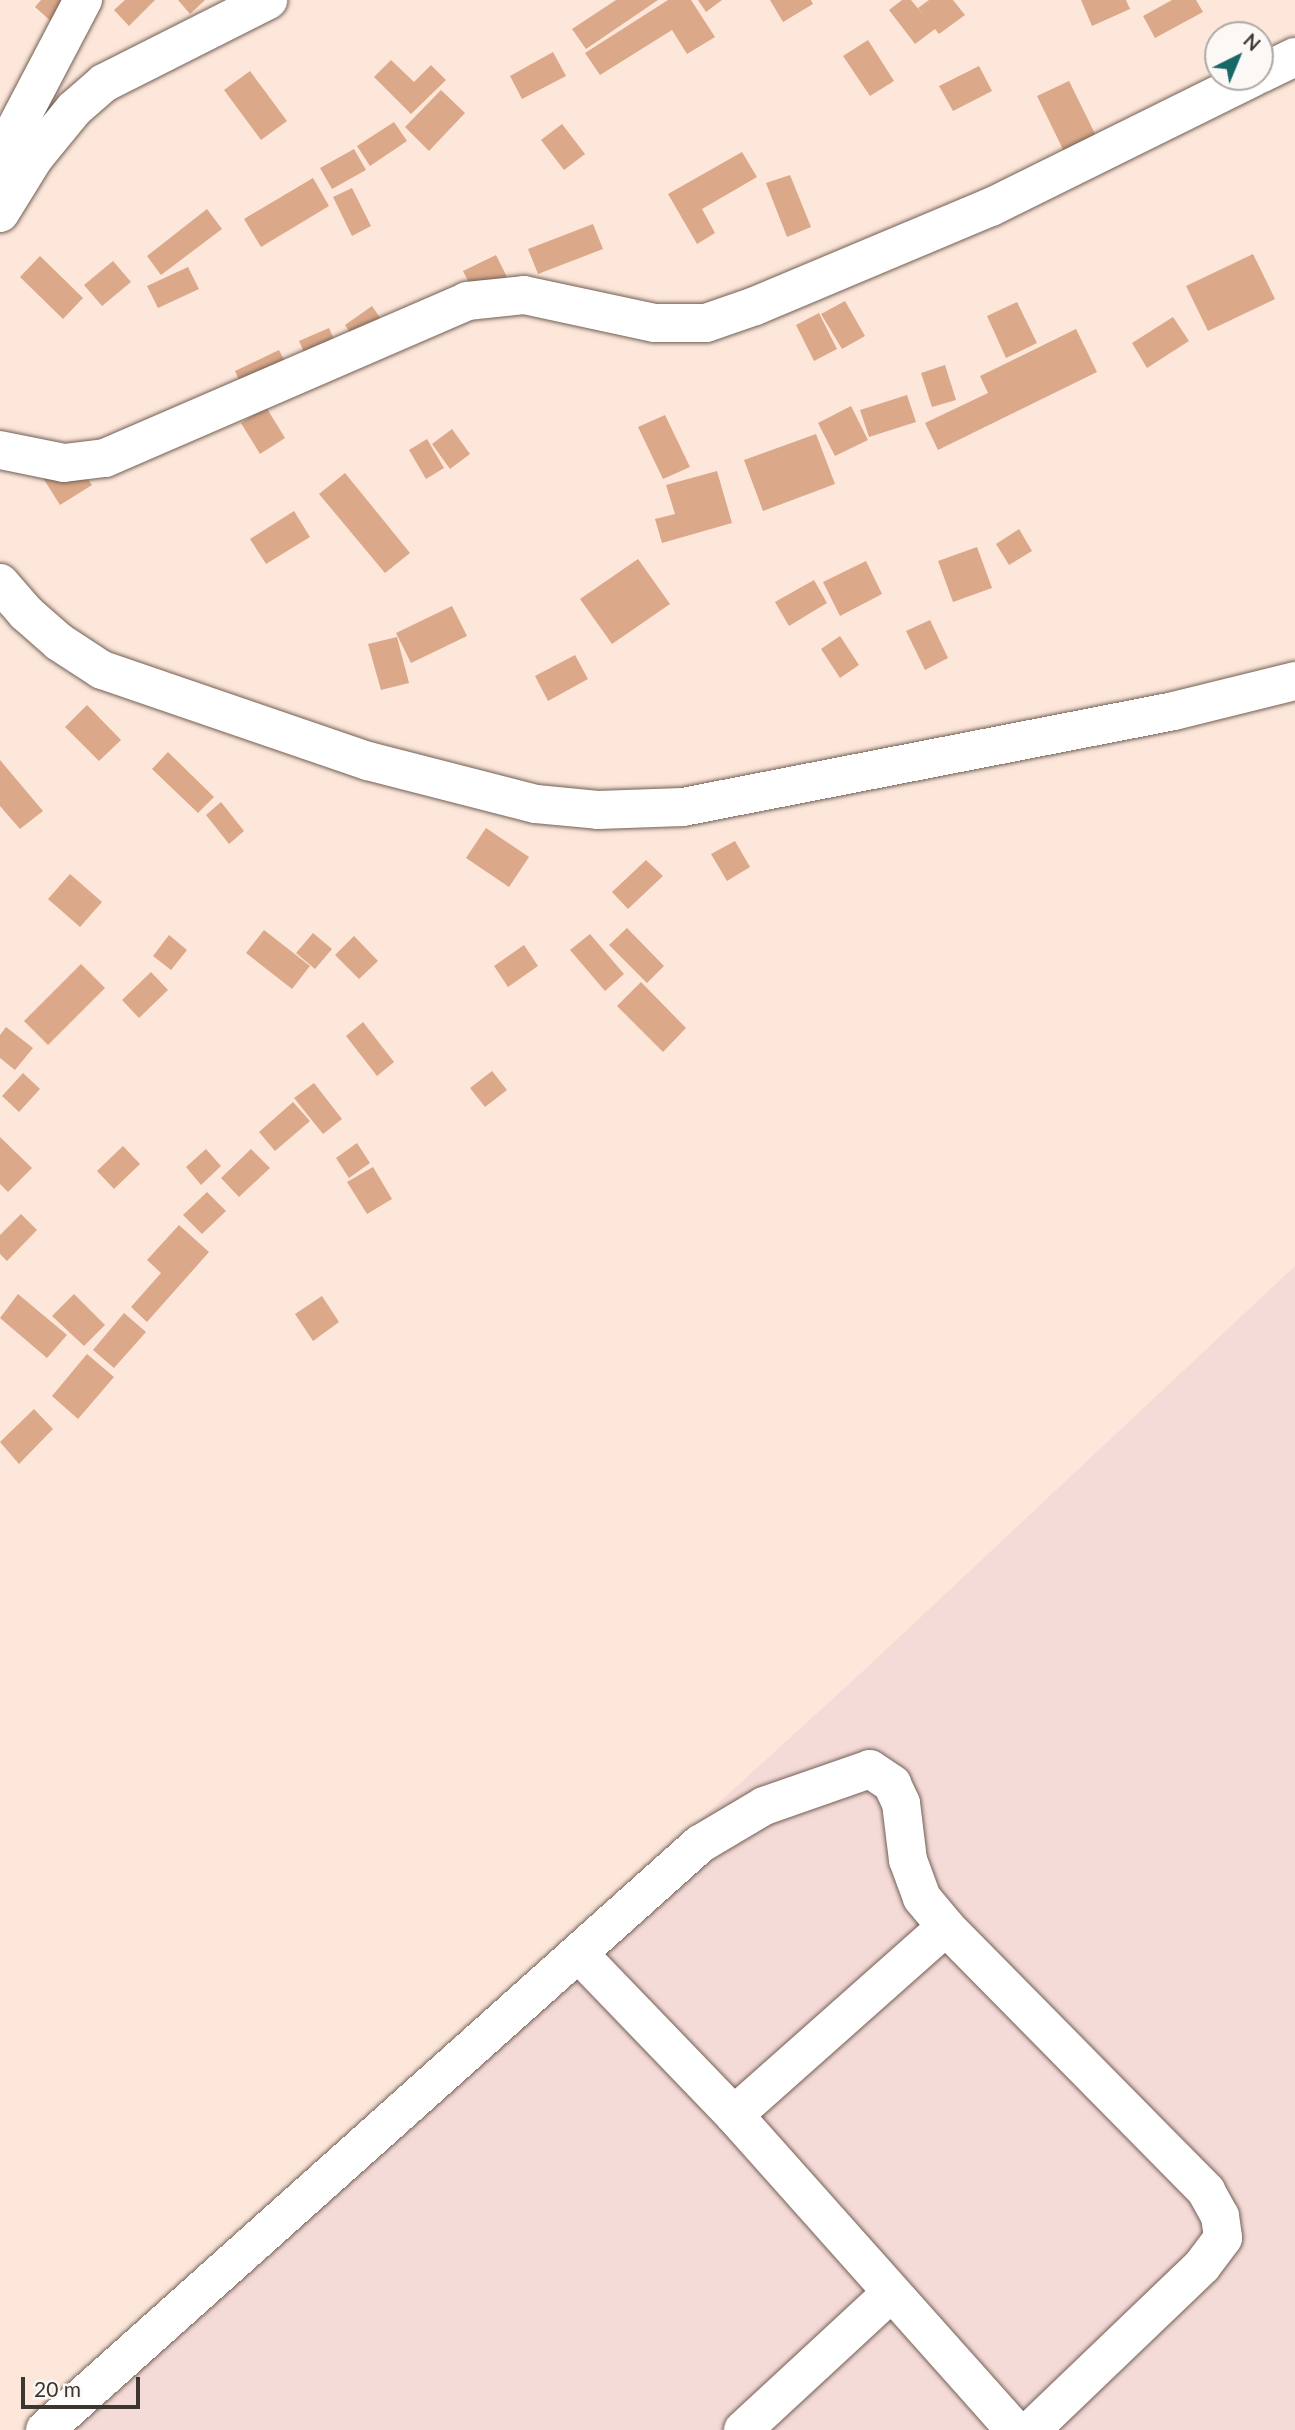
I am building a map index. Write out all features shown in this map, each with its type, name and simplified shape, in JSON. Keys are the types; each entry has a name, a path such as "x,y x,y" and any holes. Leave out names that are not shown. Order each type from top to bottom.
{"street":[{"path":"10,197 5,156 11,137 83,0"},
{"path":"10,197 74,110 104,83 268,0"},
{"path":"1274,67 1295,57"},
{"path":"0,450 64,463 105,458 467,301 524,295 655,323 706,323 755,306 991,207 1226,91"},
{"path":"0,583 26,613 59,642 102,670 368,761 536,804 598,810 683,807 1174,712 1295,681"},
{"path":"46,2430 682,1860 731,1824 764,1806 870,1769 892,1784 901,1804 908,1860 922,1898 946,1927 1206,2191 1220,2216 1223,2238 1202,2266 1031,2430"},
{"path":"734,2115 946,1927"},
{"path":"579,1954 734,2115 1015,2430"},
{"path":"743,2430 891,2293"}],"shaded area":[{"path":"1295,1266 1295,2430 30,2430 861,1673"}],"building":[{"path":"41,0 74,0 53,23 35,7"},
{"path":"125,0 155,0 129,26 114,10"},
{"path":"178,0 205,0 190,14"},
{"path":"616,0 658,0 586,49 572,29"},
{"path":"668,0 691,0 715,37 687,54 672,30 600,75 585,53"},
{"path":"698,0 722,0 706,12"},
{"path":"770,0 811,0 813,4 783,22"},
{"path":"902,0 911,0 925,17 918,8 929,0 953,0 965,15 939,34 935,29 915,44 889,10"},
{"path":"1081,0 1126,0 1130,9 1092,26"},
{"path":"1172,0 1196,0 1203,12 1155,38 1143,16"},
{"path":"868,40 894,81 870,96 843,56"},
{"path":"553,52 566,76 522,99 510,76"},
{"path":"391,60 414,82 431,65 446,80 411,114 374,77"},
{"path":"979,66 992,91 953,111 939,86"},
{"path":"250,71 287,121 261,140 224,90"},
{"path":"1069,81 1105,154 1073,170 1037,96"},
{"path":"441,90 465,113 429,151 405,127"},
{"path":"394,122 407,141 370,166 357,146"},
{"path":"562,124 585,154 564,170 541,140"},
{"path":"354,149 366,170 332,189 320,168"},
{"path":"742,152 757,177 702,209 715,233 697,244 668,194"},
{"path":"790,175 811,227 787,237 766,183"},
{"path":"313,178 329,206 261,247 244,219"},
{"path":"352,188 371,226 352,236 333,197"},
{"path":"207,209 222,229 161,275 147,256"},
{"path":"593,224 603,249 538,274 528,249"},
{"path":"1253,254 1275,299 1208,331 1186,286"},
{"path":"496,255 507,277 474,293 463,271"},
{"path":"40,256 83,298 63,319 20,277"},
{"path":"113,261 131,282 102,306 84,285"},
{"path":"188,267 199,289 158,308 147,286"},
{"path":"845,301 865,336 842,349 821,314"},
{"path":"1017,302 1037,343 1006,358 987,316"},
{"path":"372,306 388,329 360,347 345,325"},
{"path":"819,313 837,349 814,361 796,325"},
{"path":"1173,317 1189,341 1147,368 1132,343"},
{"path":"329,328 342,357 312,370 299,341"},
{"path":"1076,329 1097,372 938,450 925,423 988,393 980,376"},
{"path":"279,350 294,379 249,401 235,371"},
{"path":"945,365 956,400 932,407 921,373"},
{"path":"907,395 916,422 869,437 860,410"},
{"path":"851,406 868,440 835,456 818,423"},
{"path":"266,407 285,438 260,454 241,423"},
{"path":"665,415 690,467 663,479 638,427"},
{"path":"452,429 470,454 450,469 432,444"},
{"path":"816,434 835,484 763,511 744,460"},
{"path":"427,439 444,468 426,479 409,450"},
{"path":"74,458 92,485 60,505 43,478"},
{"path":"717,471 732,523 662,543 655,519 675,514 666,485"},
{"path":"345,473 410,553 385,573 319,494"},
{"path":"294,511 310,537 266,564 250,539"},
{"path":"1019,529 1032,551 1009,565 996,544"},
{"path":"977,547 992,588 953,602 938,561"},
{"path":"638,559 670,604 612,644 580,599"},
{"path":"866,561 882,594 840,616 823,582"},
{"path":"814,580 827,603 789,626 775,602"},
{"path":"452,606 467,636 411,663 396,633"},
{"path":"930,620 948,658 925,670 906,631"},
{"path":"840,636 859,665 840,678 821,649"},
{"path":"397,637 409,683 381,690 368,644"},
{"path":"575,655 588,679 548,701 535,676"},
{"path":"87,705 121,740 99,761 65,727"},
{"path":"168,752 214,797 198,813 152,769"},
{"path":"0,760 43,811 20,829 0,806"},
{"path":"221,802 244,831 229,844 206,815"},
{"path":"486,828 529,857 509,887 466,858"},
{"path":"735,841 750,867 727,881 711,854"},
{"path":"646,860 663,876 628,909 612,892"},
{"path":"70,874 102,902 80,927 48,899"},
{"path":"627,928 664,966 647,983 609,945"},
{"path":"264,930 310,966 292,989 246,953"},
{"path":"313,933 332,949 315,969 296,953"},
{"path":"590,934 624,974 605,991 570,950"},
{"path":"169,935 187,950 171,970 153,956"},
{"path":"354,936 378,961 359,979 335,955"},
{"path":"524,945 538,966 508,987 494,966"},
{"path":"81,964 105,988 48,1045 24,1021"},
{"path":"151,972 168,990 139,1018 122,1000"},
{"path":"641,982 686,1028 663,1052 617,1006"},
{"path":"363,1022 394,1062 377,1076 346,1036"},
{"path":"6,1027 33,1048 15,1070 0,1058 0,1035"},
{"path":"492,1071 507,1090 485,1107 470,1088"},
{"path":"23,1073 40,1089 19,1112 2,1096"},
{"path":"314,1083 342,1119 323,1134 294,1098"},
{"path":"293,1102 310,1121 275,1151 259,1132"},
{"path":"0,1137 32,1168 8,1192 0,1184"},
{"path":"357,1143 370,1163 349,1178 336,1158"},
{"path":"123,1146 140,1164 114,1189 97,1171"},
{"path":"206,1149 221,1166 201,1185 186,1167"},
{"path":"251,1149 270,1168 239,1197 221,1178"},
{"path":"373,1167 392,1199 367,1214 347,1182"},
{"path":"207,1192 226,1211 202,1234 183,1215"},
{"path":"21,1214 37,1230 7,1261 0,1254 0,1235"},
{"path":"179,1225 209,1252 147,1322 131,1307 161,1273 147,1260"},
{"path":"18,1294 67,1335 47,1358 0,1318"},
{"path":"74,1294 105,1325 84,1346 52,1316"},
{"path":"322,1296 339,1322 313,1341 295,1314"},
{"path":"124,1313 146,1332 114,1368 93,1350"},
{"path":"87,1354 114,1377 78,1419 52,1396"},
{"path":"34,1409 53,1429 19,1464 0,1442"}]}
